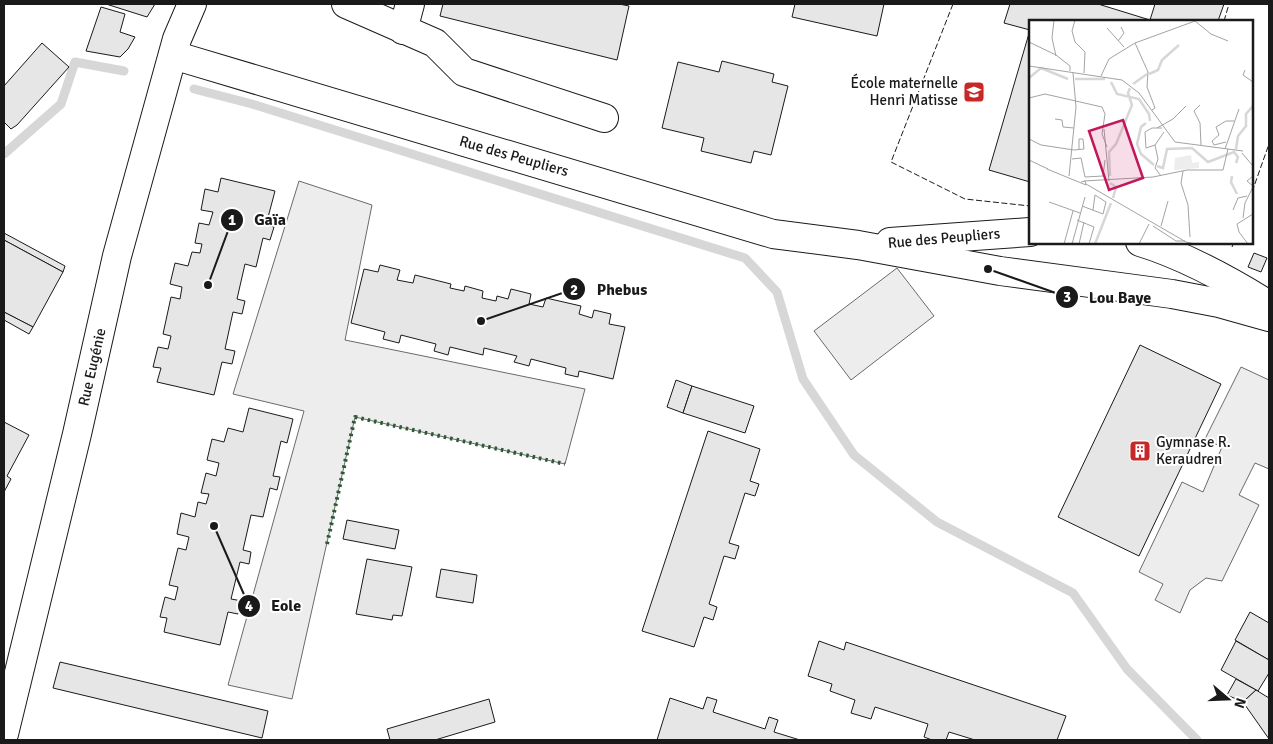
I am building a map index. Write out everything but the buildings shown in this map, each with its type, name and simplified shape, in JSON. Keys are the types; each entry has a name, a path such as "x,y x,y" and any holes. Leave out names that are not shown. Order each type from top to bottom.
{"street":[{"name":"Rue Eugénie","path":"4,734 77,434 117,256 173,55 192,4"},
{"path":"346,4 435,43 464,72 604,118"},
{"path":"402,30 410,4"},
{"name":"Rue des Peupliers","path":"173,55 774,234 858,245 1000,271 1172,294 1269,317"},
{"name":"Rue des Peupliers","path":"858,245 1029,232"},
{"path":"1146,244 1168,251 1234,284 1269,305"}],"shaded area":[{"path":"299,181 372,205 345,340 585,389 565,464 355,417 292,699 228,685 304,411 233,394"},
{"path":"897,268 934,316 851,380 814,331"},
{"path":"1241,367 1269,380 1269,469 1255,463 1239,495 1259,505 1222,581 1206,578 1190,590 1180,613 1155,600 1163,584 1139,572 1182,482 1203,492 1222,447 1205,439"}],"waterway":[{"path":"4,154 61,104 75,62 124,71"},
{"path":"194,89 252,104 745,258 777,292 803,379 854,455 937,522 1073,593 1127,669 1197,740"}],"hedge":[{"path":"327,544 355,417 565,464"}],"fence":[{"path":"953,4 891,162 965,199 1029,206"},
{"path":"1224,20 1229,4"},
{"path":"1253,189 1269,144"}],"place":[{"name":"École maternelle Henri Matisse","path":"974,92"},
{"name":"Lou Baye","path":"988,269"},
{"name":"Gaïa","path":"208,285"},
{"name":"Phebus","path":"481,321"},
{"name":"Gymnase R. Keraudren","path":"1140,451"},
{"name":"Eole","path":"214,526"}]}
